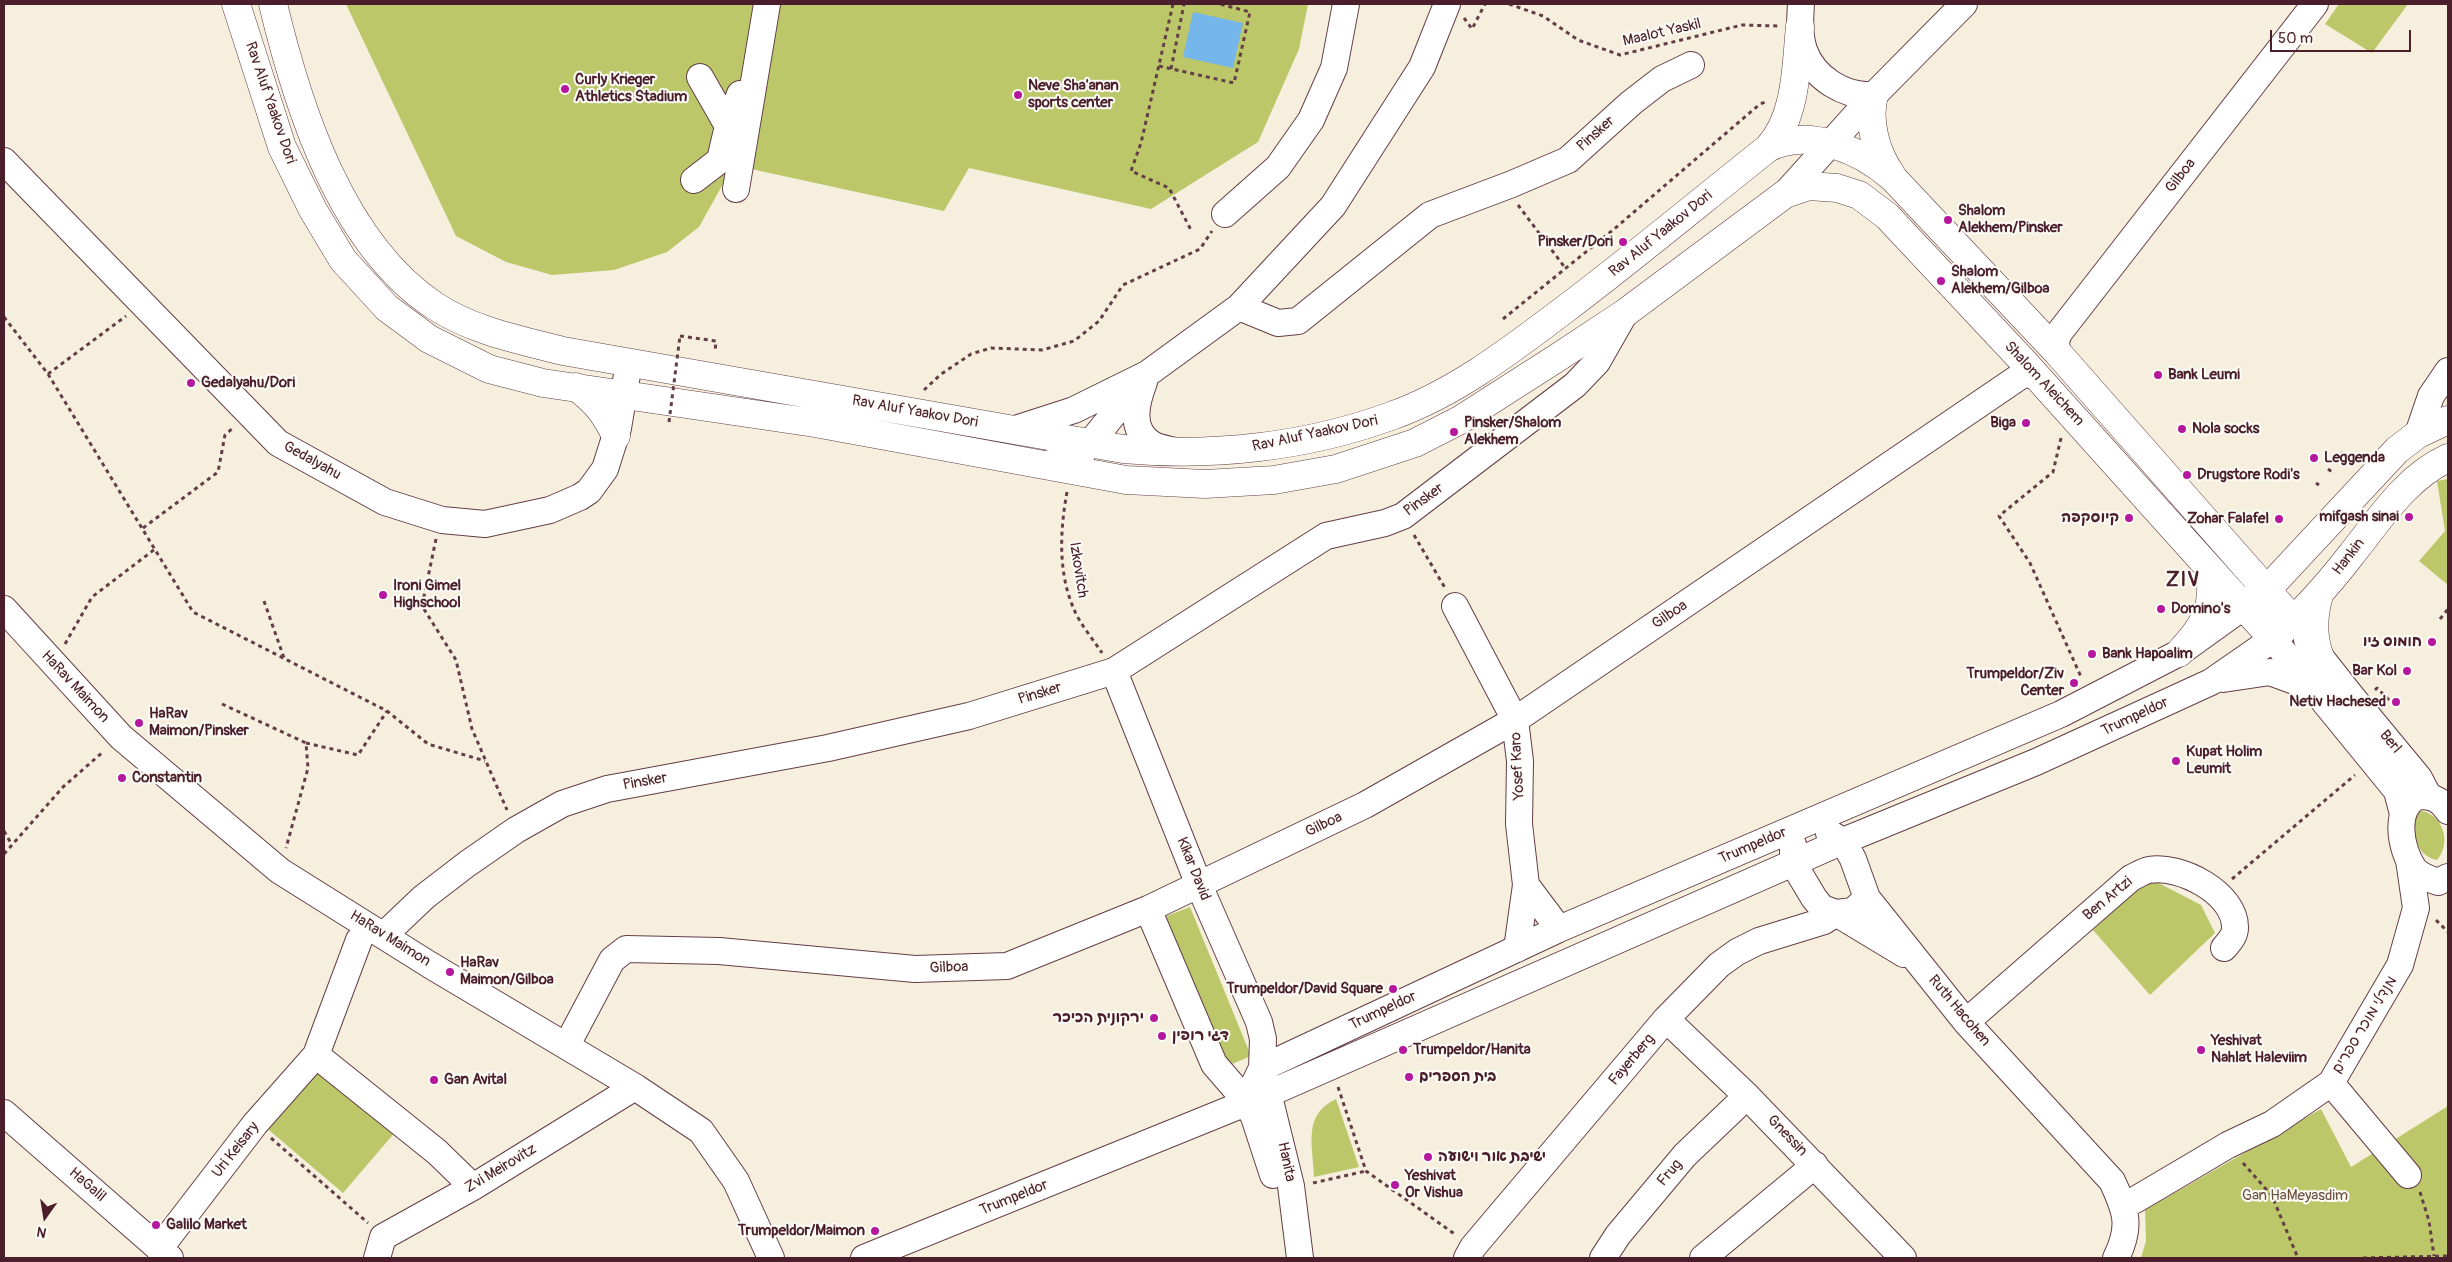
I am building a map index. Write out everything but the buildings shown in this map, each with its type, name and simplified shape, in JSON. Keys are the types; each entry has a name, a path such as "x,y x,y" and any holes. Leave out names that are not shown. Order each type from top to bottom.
{"main road":[{"name":"Rav Aluf Yaakov Dori","path":"236,4 282,147 313,210 343,260 387,308 429,339 489,369 543,383 623,394 664,410 815,423 1126,480 1206,484 1274,480 1336,469 1415,442 1460,420 1625,313 1785,194"},
{"name":"Rav Aluf Yaakov Dori","path":"274,4 313,141 347,208 379,252 403,280 435,306 471,324 506,337 563,352 892,407 1090,444 1151,451 1241,450 1298,440 1391,416 1435,397 1482,369 1540,328 1768,148 1788,140 1829,144"},
{"path":"1768,148 1782,128 1791,100 1800,15"},
{"path":"1874,95 1871,116 1873,132 1882,159 1893,178"},
{"name":"Shalom Aleichem","path":"1829,144 1870,160 1893,178 2057,352 2294,621"},
{"name":"Shalom Aleichem","path":"1785,194 1800,187 1829,186 1859,195 1873,204 2034,374 2273,639"},
{"path":"576,388 601,408 617,432 632,408 640,403 664,410"},
{"path":"2266,589 2397,450 2418,434 2448,420"},
{"name":"Hankin","path":"2273,639 2294,621 2319,595 2401,493 2448,458"},
{"path":"2240,558 2258,559 2277,555 2316,536"},
{"path":"2179,653 2205,622 2211,602 2210,570"},
{"name":"Trumpeldor","path":"2243,607 2266,589"},
{"path":"2319,595 2314,614 2314,639 2320,657"}],"street":[{"path":"736,189 767,4"},
{"path":"1224,214 1278,167 1311,120 1334,68 1346,4"},
{"path":"1785,194 1874,95 1964,4"},
{"name":"Gilboa","path":"2057,352 2056,341 2059,333 2315,4"},
{"path":"1012,430 1074,410 1147,374 1238,307 1333,206 1422,67 1455,10"},
{"path":"1800,15 1804,50 1822,76 1844,92 1874,95"},
{"path":"694,180 720,160 728,126 760,39"},
{"name":"Pinsker","path":"1238,307 1278,322 1298,321 1430,214 1505,187 1568,160 1631,103 1662,79 1691,65"},
{"path":"700,77 728,126"},
{"name":"Gedalyahu","path":"4,161 278,443 385,502 442,520 485,524 526,516 569,502 589,491 605,469 617,432 623,394"},
{"name":"Pinsker","path":"370,933 424,897 516,830 562,804 606,789 828,748 969,716 1109,663 1326,536 1385,523 1403,516 1575,385 1596,362 1625,313"},
{"path":"623,394 629,363"},
{"path":"2418,434 2431,396 2448,371"},
{"path":"1147,374 1134,412 1138,426 1152,445 1180,452"},
{"path":"1045,464 1071,459 1083,452 1147,374"},
{"name":"Gilboa","path":"567,1045 612,960 626,949 718,951 915,969 1008,966 1148,909 1365,806 1515,720 2022,375 2034,374"},
{"name":"Yosef Karo","path":"1455,606 1515,720 1520,761 1519,824 1526,885 1517,949"},
{"name":"Trumpeldor","path":"1262,1068 1559,929 2061,714 2179,653 2243,607"},
{"name":"HaRav Maimon","path":"4,609 121,736 280,871 370,933 430,965 567,1045 701,1131 736,1181 771,1258"},
{"name":"Berl","path":"2294,621 2320,657 2443,806"},
{"name":"Trumpeldor","path":"864,1258 1180,1131 1257,1098 1328,1075 1793,863 2036,762 2211,682 2273,639"},
{"name":"Berl","path":"2273,639 2397,791 2402,814 2403,844 2409,860"},
{"name":"Kikar David","path":"1109,663 1199,885 1259,1022 1263,1039 1262,1068"},
{"path":"2211,682 2270,672 2311,687"},
{"path":"2402,814 2413,798 2443,806"},
{"path":"1867,898 1854,859 1843,841 1815,825 1805,823 1798,831 1794,840 1793,863 1822,908 1836,913 1919,963"},
{"path":"2409,860 2415,870 2425,877 2445,881"},
{"name":"מנדלי מוכר ספרים","path":"2408,1175 2331,1083 2400,966 2416,908 2409,860"},
{"name":"Ben Artzi","path":"1966,1022 2131,878 2148,870 2164,870 2196,878 2216,892 2227,906 2235,926 2234,934 2224,948"},
{"path":"2416,908 2445,881"},
{"path":"1526,885 1559,929"},
{"name":"Fayerberg","path":"1462,1247 1485,1233 1666,1019 1691,991 1719,965 1759,940 1824,921 1836,913 1853,911 1867,898"},
{"name":"Ruth Hacohen","path":"1867,898 1966,1022 2112,1181 2125,1209 2125,1233 2116,1258"},
{"path":"1148,909 1214,1064 1257,1098 1262,1068"},
{"name":"Uri Keisary","path":"165,1253 255,1124 316,1055 370,933"},
{"name":"Gnessin","path":"1666,1019 1747,1096 1903,1258"},
{"path":"1259,1022 1269,1029 1294,1040 1314,1044"},
{"path":"316,1055 437,1152 473,1187"},
{"path":"1180,1131 1227,1122 1252,1135 1274,1143 1289,1105 1302,1086 1328,1075"},
{"path":"2135,1200 2228,1145 2272,1124 2331,1083"},
{"name":"Zvi Meirovitz","path":"380,1248 473,1187 635,1087"},
{"name":"Frug","path":"1603,1258 1618,1235 1685,1155 1747,1096"},
{"name":"Hanita","path":"1257,1098 1291,1186 1300,1258"},
{"name":"HaGalil","path":"4,1113 165,1253"},
{"name":"Hanita","path":"1274,1143 1285,1258"},
{"path":"1703,1258 1815,1165"}],"path":[{"path":"1172,4 1141,143 1131,171 1169,188 1191,230"},
{"path":"1171,69 1184,4"},
{"path":"1159,66 1234,83 1250,12 1220,4"},
{"path":"1455,10 1472,29 1485,4"},
{"name":"Maalot Yaskil","path":"1509,4 1544,16 1578,40 1620,54 1742,25 1800,15"},
{"path":"1503,319 1566,269 1760,104"},
{"path":"1505,187 1566,269"},
{"path":"924,390 940,375 971,354 991,348 1042,350 1074,341 1099,321 1123,285 1200,249 1224,214"},
{"path":"48,374 143,304"},
{"path":"4,317 48,374 193,612 387,711 428,744 485,761"},
{"path":"664,410 680,336 716,341 716,352"},
{"path":"143,528 218,472 225,435 248,412"},
{"path":"2062,435 2053,472 1998,516 2030,563 2086,687"},
{"path":"2340,457 2346,451"},
{"path":"2328,469 2332,472"},
{"name":"Izkovitch","path":"1068,487 1060,528 1063,566 1073,608 1109,663"},
{"path":"442,520 422,606 456,660 472,729 508,813"},
{"path":"1412,530 1455,606"},
{"path":"64,645 92,597 155,550"},
{"path":"264,601 284,658"},
{"path":"2440,620 2448,609"},
{"path":"222,704 306,743 358,755 387,711"},
{"path":"286,849 308,768 306,743"},
{"path":"4,854 63,787 105,750"},
{"path":"2216,892 2361,770"},
{"path":"4,831 12,844"},
{"path":"1328,1075 1366,1171 1462,1247"},
{"path":"255,1124 380,1248"},
{"path":"2228,1145 2272,1196 2298,1258"},
{"path":"1306,1185 1366,1171"},
{"path":"2408,1175 2420,1192 2429,1221 2434,1256"},
{"path":"2363,1258 2448,1256"}],"green space":[{"name":"Curly Krieger Athletics Stadium","path":"346,4 760,4 728,175 699,227 667,252 614,270 552,275 506,262 456,236"},
{"name":"Neve Sha'anan sports center","path":"776,4 1308,4 1299,49 1258,142 1151,209 969,168 944,211 742,167"},
{"path":"2339,4 2408,4 2372,53 2325,24"},
{"path":"2448,479 2448,585 2419,561 2445,531 2437,481"},
{"path":"2421,811 2429,813 2435,818 2443,830 2444,846 2437,860 2424,854 2416,838 2414,817"},
{"path":"2149,878 2201,905 2215,933 2150,995 2093,930"},
{"path":"1190,907 1251,1056 1225,1067 1164,917"},
{"path":"317,1062 397,1130 343,1193 263,1125"},
{"path":"1336,1099 1359,1167 1314,1177 1312,1132 1314,1123 1318,1114 1325,1106"},
{"name":"Gan HaMeyasdim","path":"2448,1106 2448,1258 2141,1258 2146,1241 2145,1210 2321,1109 2351,1167"}],"water":[{"path":"1193,12 1243,23 1233,68 1183,57"}],"place":[{"name":"Curly Krieger Athletics Stadium","path":"565,89"},
{"name":"Neve Sha'anan sports center","path":"1018,95"},
{"name":"Shalom Alekhem/Pinsker","path":"1948,220"},
{"name":"Pinsker/Dori","path":"1623,242"},
{"name":"Shalom Alekhem/Gilboa","path":"1941,281"},
{"name":"Bank Leumi","path":"2158,375"},
{"name":"Gedalyahu/Dori","path":"191,383"},
{"name":"Biga","path":"2026,423"},
{"name":"Nola socks","path":"2182,429"},
{"name":"Pinsker/Shalom Alekhem","path":"1454,432"},
{"name":"Leggenda","path":"2314,458"},
{"name":"Drugstore Rodi's","path":"2187,475"},
{"name":"mifgash sinai","path":"2409,517"},
{"name":"קיוסקפה","path":"2129,518"},
{"name":"Zohar Falafel","path":"2279,519"},
{"name":"Ironi Gimel Highschool","path":"383,595"},
{"name":"Domino's","path":"2161,609"},
{"name":"חומוס זיו","path":"2432,642"},
{"name":"Bank Hapoalim","path":"2092,654"},
{"name":"Bar Kol","path":"2407,671"},
{"name":"Trumpeldor/Ziv Center","path":"2074,683"},
{"name":"Netiv Hachesed","path":"2396,702"},
{"name":"HaRav Maimon/Pinsker","path":"139,723"},
{"name":"Kupat Holim Leumit","path":"2176,761"},
{"name":"Constantin","path":"122,778"},
{"name":"HaRav Maimon/Gilboa","path":"450,972"},
{"name":"Trumpeldor/David Square","path":"1393,989"},
{"name":"ירקונית הכיכר","path":"1154,1018"},
{"name":"דגי רופין","path":"1162,1036"},
{"name":"Trumpeldor/Hanita","path":"1403,1050"},
{"name":"Yeshivat Nahlat Haleviim","path":"2201,1050"},
{"name":"בית הספרים","path":"1409,1077"},
{"name":"Gan Avital","path":"434,1080"},
{"name":"ישיבת אור וישועה","path":"1428,1157"},
{"name":"Yeshivat Or Vishua","path":"1395,1185"},
{"name":"Galilo Market","path":"156,1225"},
{"name":"Trumpeldor/Maimon","path":"875,1231"}],"district":[{"name":"ZIV","path":"2183,581"}]}
